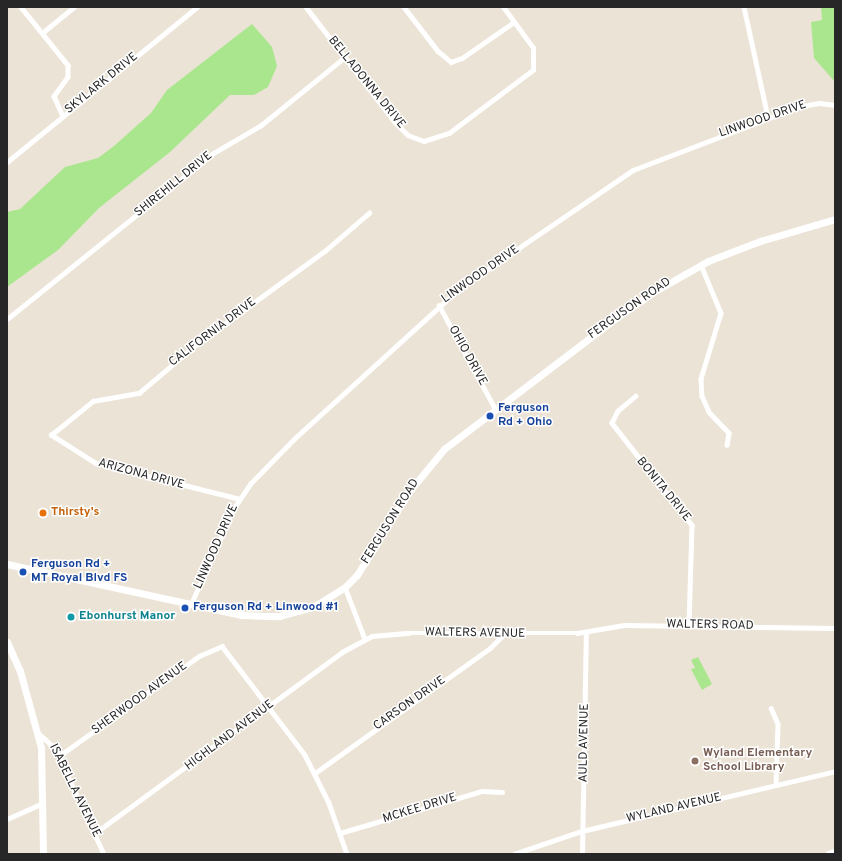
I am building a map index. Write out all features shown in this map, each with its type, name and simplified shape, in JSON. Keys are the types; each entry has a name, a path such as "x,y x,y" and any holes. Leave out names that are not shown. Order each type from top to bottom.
{"street":[{"path":"21,7 69,68 68,77 54,96 63,116"},
{"path":"42,33 74,7"},
{"name":"SKYLARK DRIVE","path":"7,162 197,7"},
{"name":"BELLADONNA DRIVE","path":"306,7 401,129 416,140 430,141 449,133 533,70 533,48 503,7"},
{"path":"404,7 438,51 451,62 462,58 514,22"},
{"path":"744,7 768,117"},
{"name":"SHIREHILL DRIVE","path":"7,319 212,154 260,126 345,58"},
{"name":"LINWOOD DRIVE","path":"191,604 238,499 280,452 439,305 633,170 768,117 813,103 835,105"},
{"name":"CALIFORNIA DRIVE","path":"51,435 92,401 138,393 198,343 326,250 369,213"},
{"name":"FERGUSON ROAD","path":"7,564 241,615 279,616 313,607 345,587 364,566 422,472 449,445 646,296 701,265 760,241 835,218"},
{"path":"701,265 721,313 702,379 702,396 709,412 729,433 727,445"},
{"name":"OHIO DRIVE","path":"439,305 496,408"},
{"name":"BONITA DRIVE","path":"636,396 618,411 612,423 692,525 689,626"},
{"name":"ARIZONA DRIVE","path":"51,435 95,463 238,499"},
{"path":"345,587 365,639"},
{"name":"WALTERS ROAD","path":"586,632 625,625 835,628"},
{"name":"WALTERS AVENUE","path":"365,639 396,633 504,634 586,632"},
{"name":"AULD AVENUE","path":"582,854 586,632"},
{"name":"CARSON DRIVE","path":"315,773 490,648 504,634"},
{"name":"HIGHLAND AVENUE","path":"95,833 269,706 365,639"},
{"path":"7,642 20,671 38,733 44,762 43,854"},
{"name":"SHERWOOD AVENUE","path":"59,756 199,656 222,646 269,706"},
{"path":"269,706 315,773 340,833 347,854"},
{"path":"771,708 778,724 776,784"},
{"name":"ISABELLA AVENUE","path":"38,733 50,741 59,756 104,854"},
{"name":"WYLAND AVENUE","path":"514,854 582,831 835,771"},
{"name":"MCKEE DRIVE","path":"340,833 482,791 502,792"},
{"path":"7,819 44,802"},
{"path":"828,853 835,851"}],"green space":[{"path":"821,7 835,7 835,82 814,58 811,22 822,20"},
{"path":"252,24 272,47 277,66 268,87 254,95 230,95 170,152 99,208 58,250 7,287 7,212 20,209 65,167 98,158 114,146 151,113 167,90"},
{"path":"698,657 712,684 702,690 691,669 695,668 691,660"}],"place":[{"name":"Ferguson Rd + Ohio","path":"490,416"},
{"name":"Thirsty's","path":"43,513"},
{"name":"Ferguson Rd + MT Royal Blvd FS","path":"23,572"},
{"name":"Ferguson Rd + Linwood #1","path":"185,608"},
{"name":"Ebonhurst Manor","path":"71,617"},
{"name":"Wyland Elementary School Library","path":"695,761"}]}
